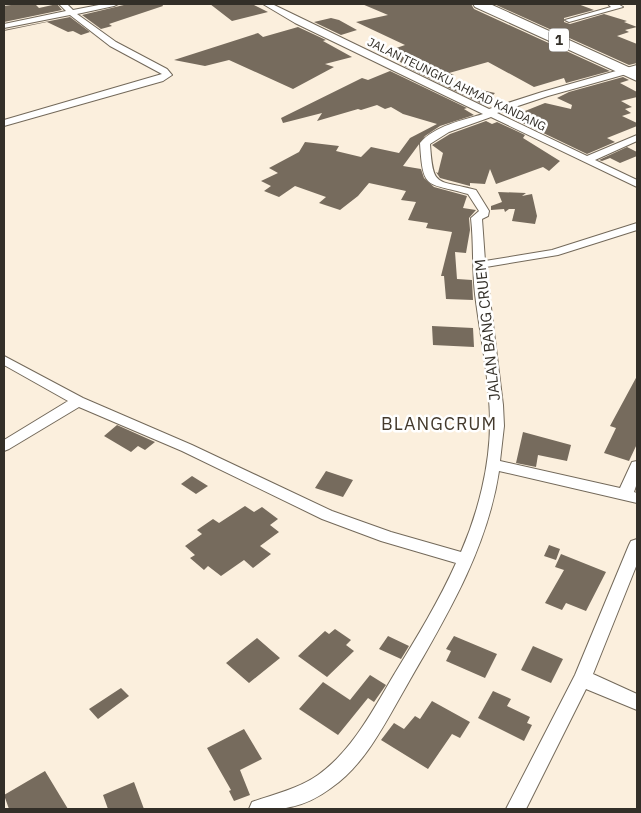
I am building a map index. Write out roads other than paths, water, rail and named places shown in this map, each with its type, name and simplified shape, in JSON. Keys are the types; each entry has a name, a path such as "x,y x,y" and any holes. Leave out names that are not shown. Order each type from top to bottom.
{"highway":[{"name":"1","path":"480,4 634,73"}],"street":[{"path":"4,123 160,79 168,75 113,44 78,19 63,4"},
{"path":"4,26 114,4"},
{"name":"JALAN TEUNGKU AHMAD KANDANG","path":"267,4 637,184"},
{"path":"569,20 619,7 612,4"},
{"path":"490,113 545,94 634,73"},
{"name":"JALAN BANG CRUEM","path":"259,809 309,791 333,776 353,754 375,723 420,648 455,584 481,520 489,489 497,422 479,266 476,218 484,214 484,211 472,192 444,185 431,179 427,171 425,143 428,139 438,134 490,113"},
{"path":"586,160 637,138"},
{"path":"479,266 554,253 637,226"},
{"path":"4,360 78,401 187,448 327,515 387,537 466,560"},
{"path":"4,446 78,401"},
{"path":"493,464 631,496 637,466"},
{"path":"516,809 583,677 637,545"},
{"path":"583,677 594,684 637,702"}],"district":[{"name":"BLANGCRUM","path":"439,423"}]}
